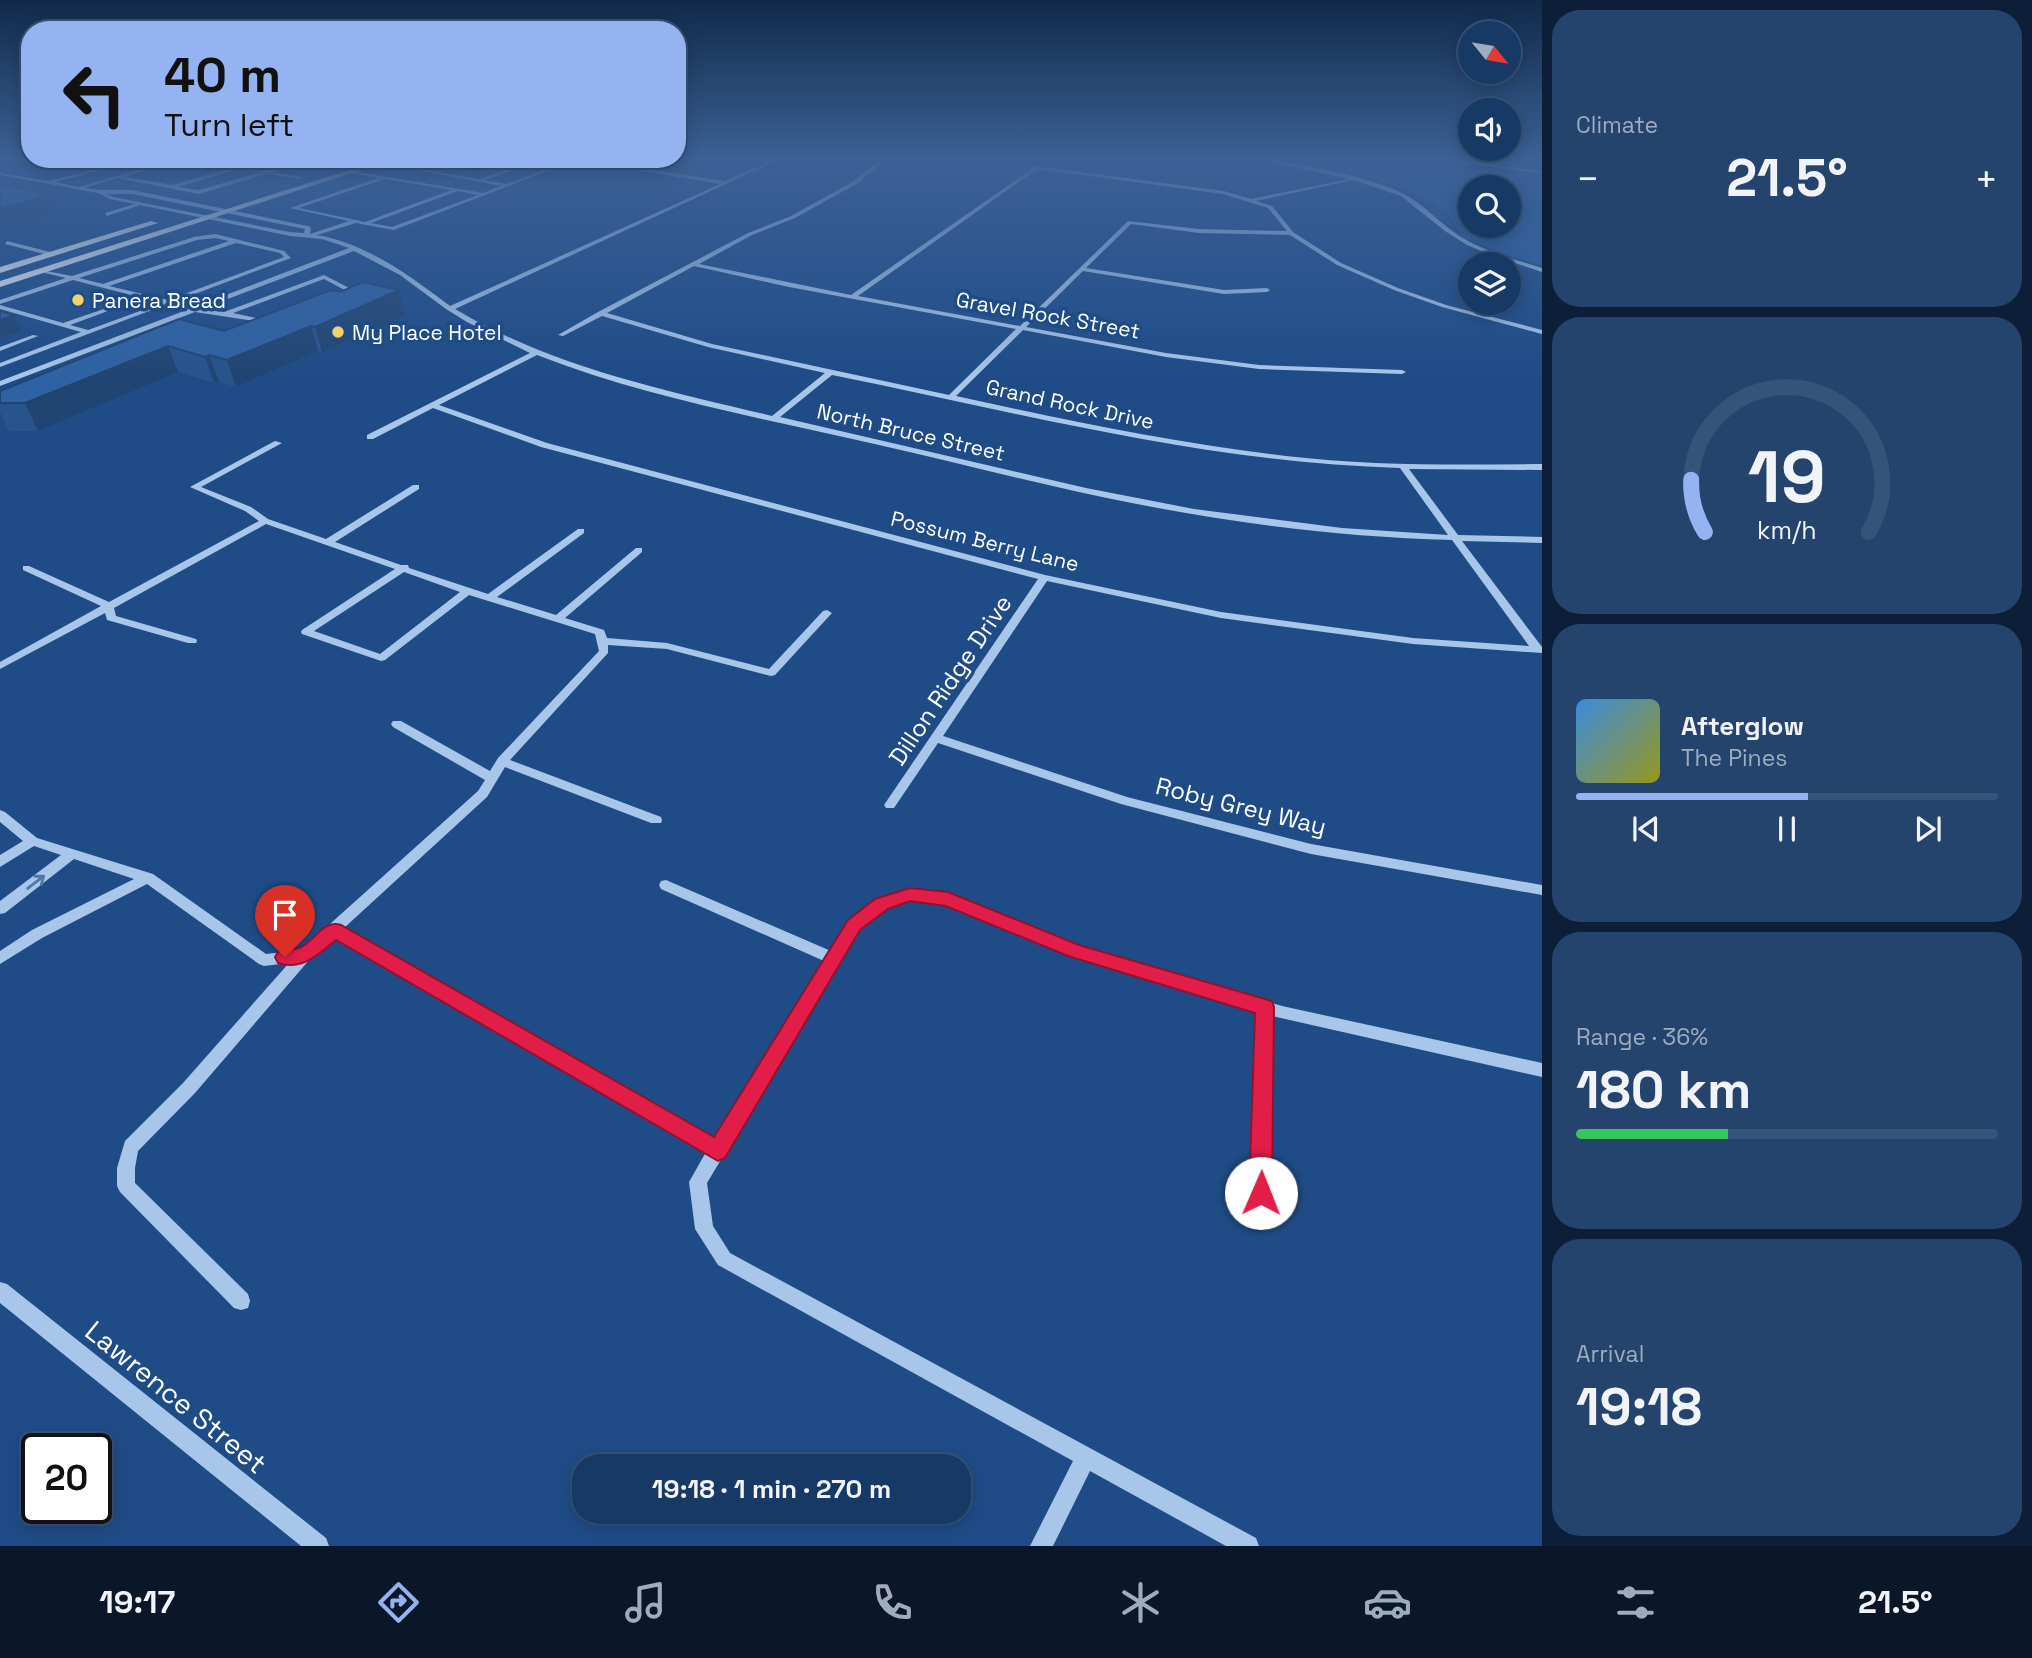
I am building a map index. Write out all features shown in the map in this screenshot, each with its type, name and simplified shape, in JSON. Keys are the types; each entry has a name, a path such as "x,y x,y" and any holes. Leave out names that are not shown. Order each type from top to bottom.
{"main road":[{"path":"0,270 127,231"},
{"path":"0,284 166,231"}],"street":[{"name":"North Bruce Street","path":"277,231 309,235 375,258 486,330 537,352 596,373 774,418 1144,503 1318,528 1457,540 1542,540"},
{"path":"309,235 322,231"},
{"path":"450,309 621,231"},
{"path":"561,335 757,231"},
{"path":"852,297 945,231"},
{"path":"951,397 1121,231"},
{"path":"1206,231 1291,233 1339,264 1396,289 1444,306 1542,331"},
{"path":"1449,231 1480,248 1542,270"},
{"path":"0,305 197,238 215,236 282,252 288,258 0,365"},
{"path":"105,285 235,241"},
{"path":"7,243 52,254"},
{"path":"0,384 353,250"},
{"name":"Gravel Rock Street","path":"692,264 852,297 1166,355 1315,372 1402,372"},
{"path":"1082,269 1224,292 1267,290"},
{"path":"43,271 169,302"},
{"path":"225,314 324,277 358,296 344,304"},
{"path":"334,290 343,287"},
{"path":"62,326 132,301"},
{"path":"0,305 87,332"},
{"path":"194,310 278,324"},
{"path":"144,311 184,322"},
{"name":"Grand Rock Drive","path":"600,313 681,339 1134,436 1211,449 1291,459 1403,467 1542,467"},
{"path":"259,320 270,315"},
{"path":"0,349 36,336"},
{"path":"370,437 537,352"},
{"path":"774,418 831,372"},
{"name":"Possum Berry Lane","path":"432,405 544,444 1044,578 1221,615 1413,641 1540,650"},
{"path":"241,1301 126,1186 126,1168 131,1147 189,1088 305,955 483,794 502,761 604,651 600,632 467,591 265,521 247,509 194,487 278,443"},
{"path":"1403,467 1540,650"},
{"path":"328,542 416,487"},
{"path":"0,666 265,521"},
{"path":"491,597 581,531"},
{"path":"557,619 639,550"},
{"path":"26,568 109,606"},
{"path":"405,568 306,632 382,658 467,591"},
{"name":"Dillon Ridge Drive","path":"890,806 1044,578"},
{"path":"109,606 111,618 192,641"},
{"path":"601,641 667,646 771,673 827,613"},
{"path":"397,724 492,778"},
{"name":"Roby Grey Way","path":"936,738 1125,801 1298,845 1542,890"},
{"path":"502,761 656,820"},
{"path":"0,815 32,841 148,878 264,960 305,955"},
{"path":"0,862 32,841"},
{"path":"0,909 72,854"},
{"path":"0,958 37,934 148,878"},
{"path":"666,885 834,959"},
{"path":"1248,1546 723,1259 704,1229 698,1182 854,925 881,904 910,895 948,899 1075,951 1265,1007 1542,1070"},
{"path":"335,930 718,1150"},
{"path":"1261,1193 1265,1007"},
{"name":"Lawrence Street","path":"0,1291 318,1546"},
{"path":"1041,1546 1086,1458"}],"shaded area":[{"path":"1521,231 1542,231 1542,265 1521,260 1521,252 1499,252 1464,238 1521,238"}],"building":[{"path":"363,282 399,290 315,327 311,326 227,360 209,355 205,357 168,346 25,403 0,403 0,391 179,319 224,331 331,290 340,292"},
{"path":"0,311 14,315 0,320"}],"place":[{"name":"Panera Bread","path":"78,300"},
{"name":"My Place Hotel","path":"338,332"}],"route":[{"path":"285,957 305,955 335,930 718,1150 854,925 881,904 910,895 948,899 1075,951 1265,1007 1261,1193"}]}
